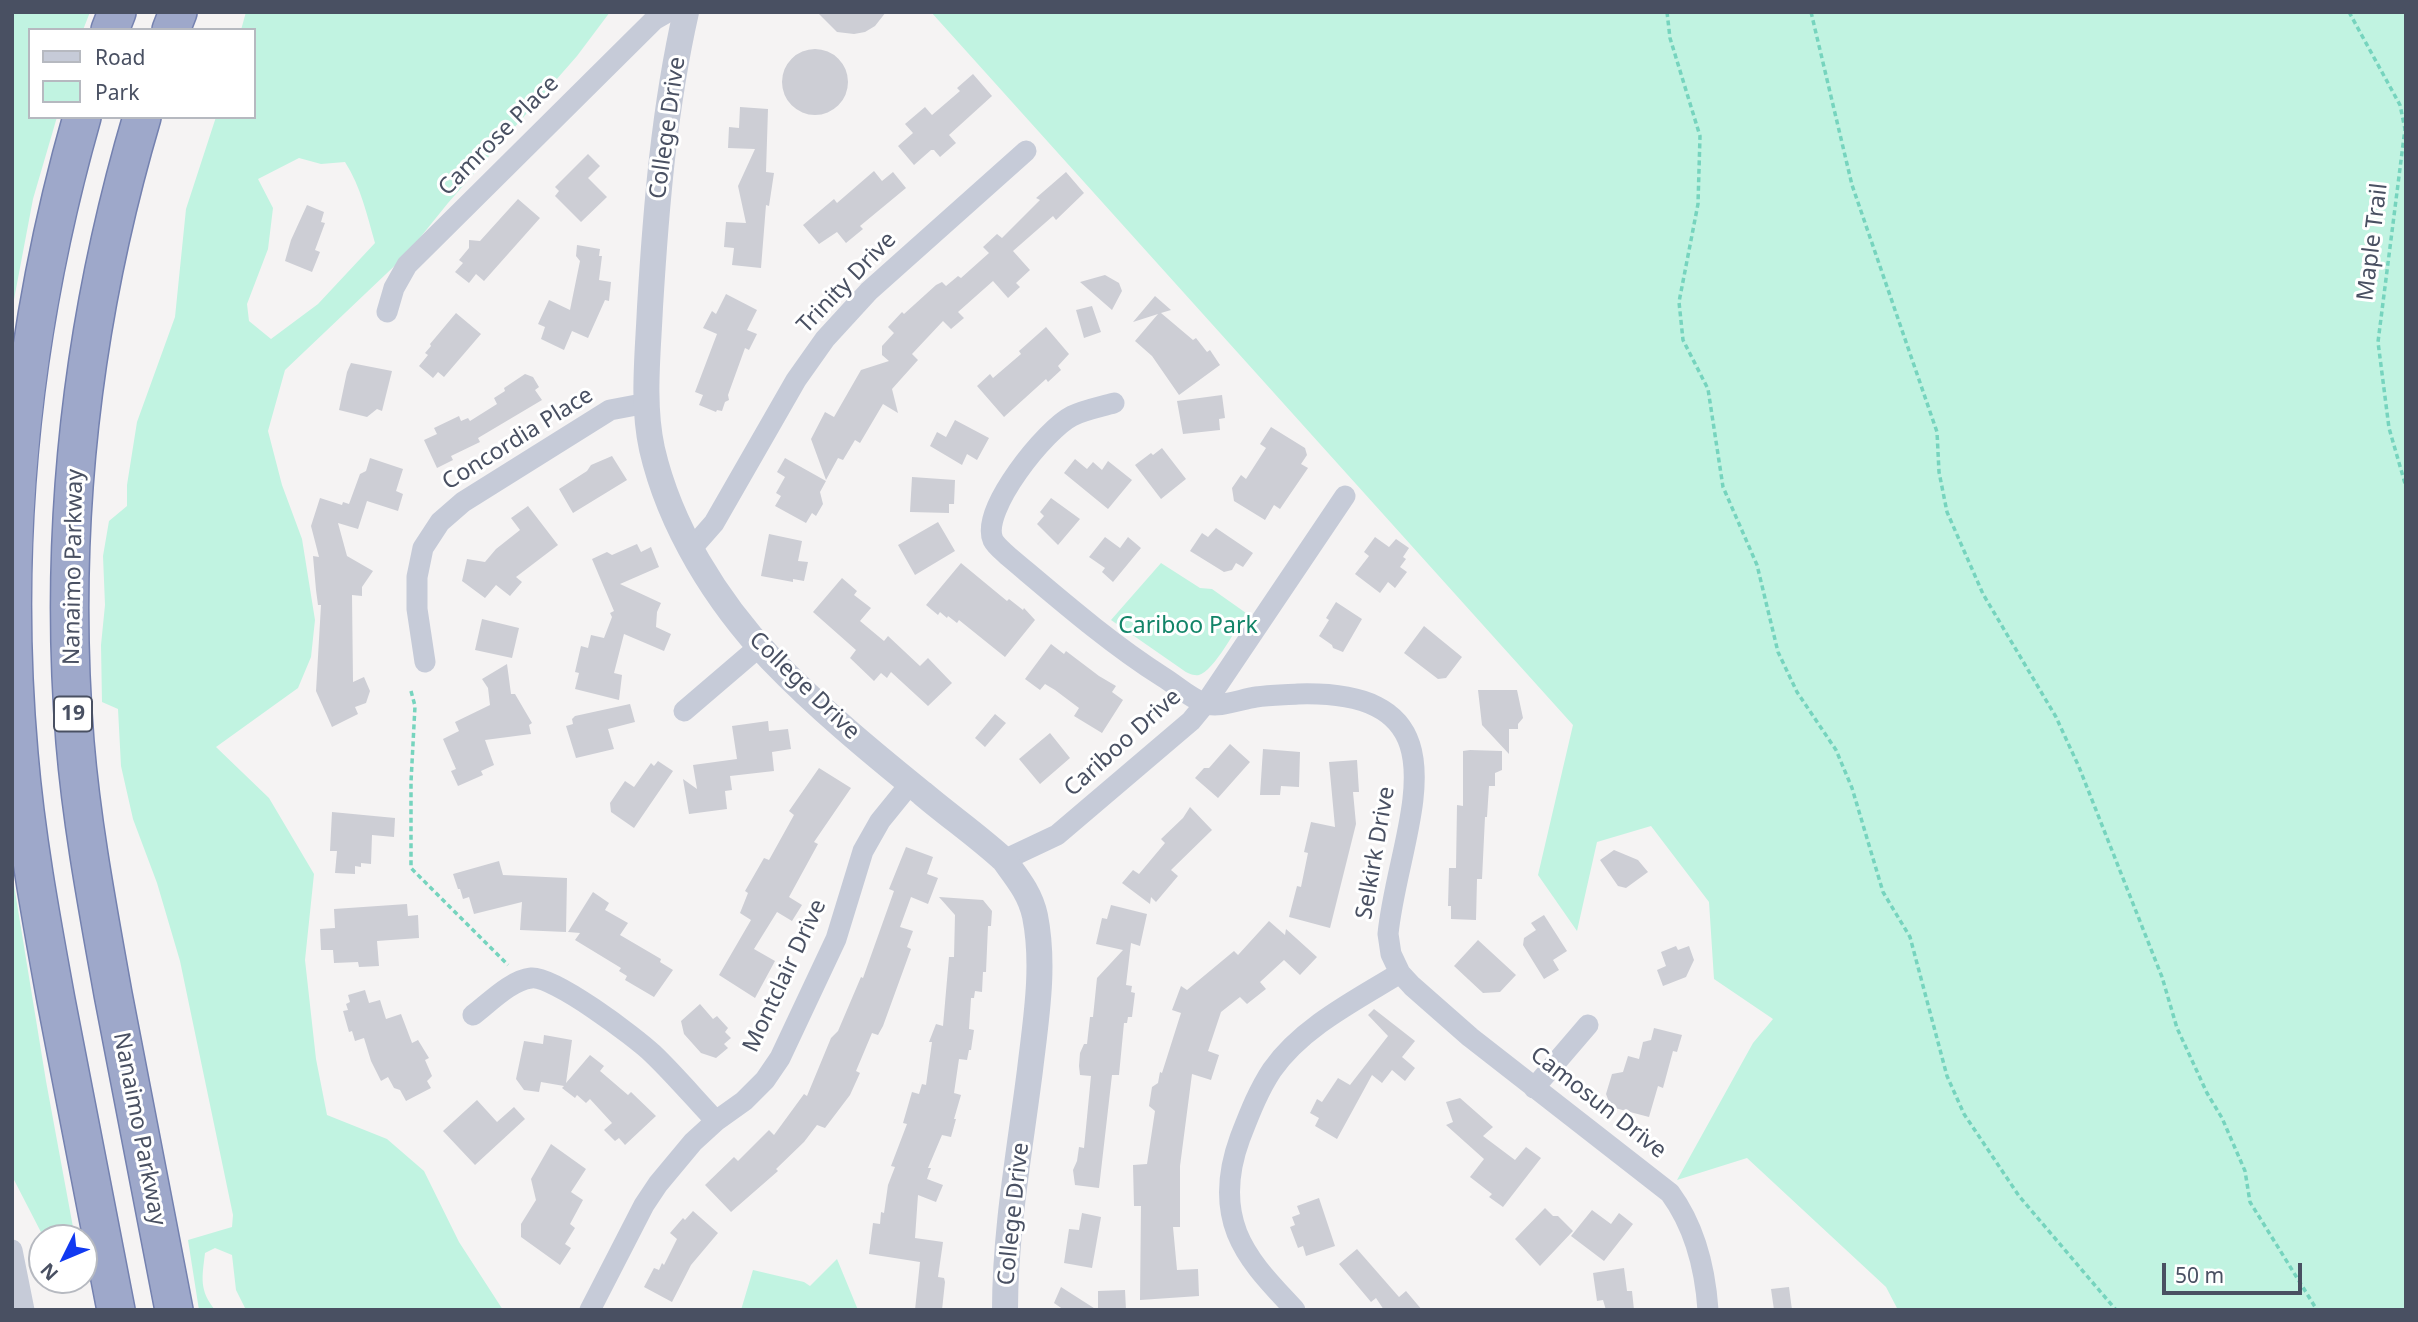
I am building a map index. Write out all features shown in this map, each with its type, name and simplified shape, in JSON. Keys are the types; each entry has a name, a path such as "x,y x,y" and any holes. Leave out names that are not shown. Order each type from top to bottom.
{"highway":[{"path":"81,119 47,256 27,373 15,504 13,645 19,762 36,890 116,1310"},
{"name":"Nanaimo Parkway","path":"141,119 107,253 84,379 71,537 70,650 77,756 90,865 174,1310"}],"street":[{"name":"Camrose Place","path":"387,312 394,288 407,264 653,20 668,12"},
{"name":"College Drive","path":"686,12 667,115 657,198 647,403 652,448 664,491 692,548 726,602 760,646 799,686 911,784 1004,860 1023,884 1030,898 1037,932 1038,1006 1014,1195 1004,1310"},
{"name":"Trinity Drive","path":"692,548 714,523 796,380 825,339 869,291 1026,151"},
{"name":"Concordia Place","path":"425,662 416,609 417,577 423,548 440,522 463,502 611,410 647,403"},
{"path":"1114,403 1071,416 1033,452 995,510 993,540 1008,556 1112,642 1205,704"},
{"name":"Cariboo Drive","path":"1004,860 1058,835 1191,721 1345,496"},
{"path":"684,711 760,646"},
{"name":"Selkirk Drive","path":"1205,704 1256,697 1330,695 1372,704 1389,715 1401,728 1413,755 1416,782 1414,806 1388,934 1391,954 1400,973"},
{"name":"Montclair Drive","path":"590,1310 644,1205 675,1163 716,1121 744,1101 765,1080 779,1058 836,939 863,851 880,821 911,784"},
{"path":"1295,1310 1260,1271 1237,1233 1230,1195 1234,1154 1264,1083 1285,1055 1312,1030 1400,973"},
{"name":"Camosun Drive","path":"1400,973 1435,1007 1534,1088 1670,1193 1690,1225 1705,1281 1708,1310"},
{"path":"473,1016 513,985 528,978 541,978 557,985 632,1037 654,1055 716,1121"},
{"path":"1534,1088 1588,1025"},
{"path":"12,1250 24,1310"}],"path":[{"path":"1667,12 1670,38 1700,136 1698,204 1679,302 1683,340 1708,389 1723,487 1757,565 1778,652 1797,692 1836,750 1852,788 1883,892 1910,937 1947,1076 1964,1114 2020,1196 2116,1310"},
{"path":"1811,12 1852,185 1937,432 1939,472 1947,512 1983,594 2056,717 2079,767 2162,977 2177,1028 2245,1171 2250,1202 2317,1310"},
{"name":"Maple Trail","path":"2348,12 2400,106 2405,129 2378,342 2389,428 2406,487"},
{"path":"411,691 415,706 411,782 411,868 512,968"}],"green space":[{"path":"12,12 90,12 84,28 28,28 28,119 56,119 33,199 12,310"},
{"path":"246,12 610,12 577,56 406,255 285,370 268,431 282,485 302,539 315,620 311,657 298,688 216,747 269,798 314,874 305,960 316,1059 327,1115 387,1139 424,1171 459,1242 503,1310 246,1310 236,1290 232,1255 215,1248 205,1253 203,1277 206,1296 215,1310 199,1310 188,1240 232,1227 233,1215 180,961 157,883 133,819 121,766 118,709 102,702 101,645 105,605 103,556 109,521 127,506 127,485 137,422 175,317 186,209 215,119 256,119 256,28 242,28","holes":["299,158 321,164 345,162 359,191 375,243 318,304 271,339 249,321 247,304 268,249 273,208 258,179"]},
{"path":"931,12 2406,12 2406,1310 1898,1310 1886,1287 1747,1158 1677,1180 1753,1043 1773,1019 1714,979 1709,902 1651,826 1597,842 1577,931 1538,875 1573,725"},
{"name":"Cariboo Park","path":"1161,563 1200,588 1212,589 1246,613 1218,657 1199,675 1185,671 1111,620"},
{"path":"12,873 72,1224 37,1224 12,1176"},
{"path":"837,1259 858,1310 741,1310 753,1270 804,1282 810,1286"}],"building":[{"path":"817,12 886,12 875,26 854,34 837,32"},
{"path":"821,49 839,58 846,69 846,95 839,106 828,113 809,115 791,106 784,95 782,76 791,58 802,51"},
{"path":"973,74 992,96 949,135 956,143 940,157 931,150 914,165 898,146 913,133 905,124 925,107 932,115 960,91 957,88"},
{"path":"740,107 768,109 766,172 774,173 769,206 766,205 761,268 732,265 734,248 724,247 726,222 746,223 738,186 755,149 728,148 729,127 739,128"},
{"path":"588,154 600,166 588,178 607,197 581,222 555,196 559,191 555,187"},
{"path":"874,171 882,181 893,172 906,188 860,226 863,229 846,243 837,232 819,244 803,225 834,199 837,203"},
{"path":"1066,172 1084,193 1056,220 1053,216 1013,251 1030,270 1016,283 1020,287 1008,298 993,281 958,312 964,318 951,329 943,321 912,354 918,360 892,389 898,413 883,404 860,443 855,440 843,460 838,458 826,480 811,439 825,412 834,417 861,370 889,361 882,355 882,346 894,333 888,327 936,285 942,282 946,286 958,276 961,278 989,253 983,247 997,234 1002,238 1040,200 1036,198"},
{"path":"518,199 540,218 484,281 476,274 469,283 455,272 463,263 459,260 469,248 469,240 480,241"},
{"path":"307,205 324,212 321,222 325,223 315,250 320,252 312,272 285,261"},
{"path":"577,245 600,249 599,256 602,256 599,280 611,282 609,301 605,300 588,338 572,331 564,350 541,339 545,327 538,324 549,300 570,310 580,261 576,256"},
{"path":"1105,275 1119,283 1122,291 1112,310 1080,282"},
{"path":"726,294 757,310 747,330 757,334 749,350 745,348 728,395 729,400 725,402 722,411 716,412 699,405 703,395 695,392 717,334 703,328 712,311 716,314"},
{"path":"1155,296 1171,310 1161,313 1193,340 1196,338 1207,352 1210,350 1220,365 1179,395 1152,356 1135,341 1158,314 1133,322"},
{"path":"1092,306 1101,332 1084,338 1076,310"},
{"path":"456,313 481,334 444,377 438,372 433,378 419,366 428,355 425,353 430,344"},
{"path":"1046,327 1069,354 1058,366 1061,370 1048,382 1046,379 1004,417 977,386 990,374 993,378 1021,354 1019,351"},
{"path":"351,363 392,371 382,411 377,409 367,417 339,410"},
{"path":"525,374 533,377 539,387 535,390 542,400 478,438 480,442 451,456 453,460 437,468 424,440 437,434 434,428 459,416 461,421 468,418 470,421 497,404 494,398"},
{"path":"1222,395 1225,418 1219,419 1220,430 1183,434 1177,401"},
{"path":"955,420 989,438 977,460 967,454 962,465 930,446 937,432 946,437"},
{"path":"1271,427 1305,448 1307,455 1301,464 1308,468 1280,509 1274,505 1265,520 1234,501 1232,488 1241,475 1246,479 1266,448 1260,444"},
{"path":"1162,448 1186,479 1161,499 1135,465"},
{"path":"612,456 627,480 573,513 559,489 587,471 591,465"},
{"path":"370,458 403,469 396,491 403,494 398,511 367,501 358,529 338,523 347,556 373,571 362,587 362,596 352,595 353,682 364,677 370,691 366,703 355,707 358,714 332,727 316,691 321,605 318,605 313,556 319,557 311,526 320,498 342,505 343,502 349,504 360,474 366,471"},
{"path":"785,458 826,481 820,492 823,504 816,516 812,513 806,523 775,506 781,496 776,493 785,477 777,472"},
{"path":"1075,459 1087,469 1093,462 1102,470 1108,461 1132,480 1108,509 1064,473"},
{"path":"912,477 955,480 954,504 949,504 949,513 910,512"},
{"path":"1051,498 1080,519 1058,545 1037,524 1044,516 1040,512"},
{"path":"528,506 558,545 516,577 522,582 510,596 496,585 485,598 462,581 467,559 485,562 496,549 520,530 511,518"},
{"path":"938,522 955,551 915,575 898,545"},
{"path":"1216,528 1253,553 1243,567 1236,563 1232,570 1224,572 1190,551 1202,533 1208,537"},
{"path":"769,534 802,541 798,561 808,562 804,581 793,579 793,582 761,576"},
{"path":"1105,537 1120,548 1128,537 1141,548 1113,582 1102,572 1105,568 1089,557"},
{"path":"1375,537 1389,547 1396,539 1409,548 1400,567 1407,572 1395,588 1388,582 1380,593 1355,574 1369,556 1364,552"},
{"path":"637,544 641,552 651,547 659,567 620,584 661,603 656,627 671,634 664,651 624,634 614,673 622,675 619,700 575,689 579,673 575,672 581,646 588,648 591,635 604,638 612,617 610,613 614,611 592,559 607,552 612,555"},
{"path":"961,563 1007,601 1009,599 1023,610 1024,608 1035,620 1005,657 959,620 957,623 940,612 938,615 926,605"},
{"path":"842,578 857,591 854,595 871,608 860,621 884,641 888,636 920,666 928,658 952,683 928,706 891,672 887,678 881,673 874,681 850,658 856,650 813,612"},
{"path":"1336,602 1362,619 1343,652 1333,648 1319,636"},
{"path":"482,619 519,628 512,658 475,650"},
{"path":"1424,626 1462,657 1446,678 1438,679 1404,653"},
{"path":"1051,644 1064,654 1066,651 1116,686 1112,692 1123,700 1102,733 1074,716 1079,708 1055,690 1045,684 1040,690 1025,679"},
{"path":"507,664 511,694 515,694 532,723 529,725 531,734 485,740 494,765 481,771 483,775 458,786 451,771 456,769 443,739 459,731 455,722 490,705 488,688 482,679"},
{"path":"1478,690 1517,690 1523,718 1518,729 1509,729 1509,754 1482,725"},
{"path":"630,704 635,722 608,729 614,749 576,758 566,726 573,724 572,719 575,716"},
{"path":"995,714 1006,723 985,747 975,738"},
{"path":"768,721 769,731 788,729 791,749 772,752 774,771 730,776 732,790 725,791 727,809 689,814 683,779 697,789 693,765 737,759 732,726"},
{"path":"1050,733 1070,758 1040,784 1019,759"},
{"path":"1230,744 1250,762 1218,798 1195,778 1204,768 1209,768"},
{"path":"1263,749 1300,752 1299,787 1281,786 1280,795 1260,795"},
{"path":"1463,751 1502,751 1502,770 1495,773 1495,786 1489,786 1482,879 1477,879 1476,920 1451,919 1451,906 1448,906 1449,868 1456,868 1457,805 1463,806"},
{"path":"1357,760 1359,792 1353,792 1356,824 1330,928 1289,917 1297,886 1301,887 1308,853 1304,852 1311,822 1335,827 1329,762"},
{"path":"658,761 673,771 634,828 611,812 610,803 625,781 634,787 651,763 654,766"},
{"path":"819,768 851,788 814,842 818,844 789,897 802,905 792,921 777,912 754,949 775,961 755,998 719,975 751,920 740,913 748,893 745,891 764,858 769,860 794,815 789,811"},
{"path":"1190,807 1212,830 1171,870 1178,876 1156,902 1151,897 1150,904 1122,883 1133,870 1139,874 1165,843 1161,839 1183,818"},
{"path":"332,812 395,818 394,837 372,835 371,864 361,863 361,867 355,866 355,874 335,873 337,851 330,851"},
{"path":"906,847 933,857 927,874 938,878 928,904 911,897 900,927 913,931 907,947 911,949 883,1026 878,1035 872,1033 856,1071 860,1073 850,1095 825,1128 817,1125 776,1169 778,1171 731,1212 705,1185 734,1157 738,1161 769,1130 774,1135 804,1094 807,1096 831,1038 838,1031 861,977 863,978 894,891 889,889"},
{"path":"1614,850 1638,860 1648,872 1626,888 1618,886 1600,860"},
{"path":"499,861 503,875 567,878 566,932 520,930 522,902 474,914 469,897 463,899 453,874"},
{"path":"593,892 609,903 605,910 628,923 620,935 661,959 660,962 673,970 654,997 625,980 627,976 619,971 621,968 575,940 580,933 568,932"},
{"path":"939,897 983,900 992,911 991,926 988,926 986,972 983,972 982,992 975,991 974,998 971,998 969,1029 974,1030 971,1050 967,1060 959,1059 954,1093 961,1095 956,1119 951,1137 942,1135 928,1168 931,1168 927,1179 943,1185 936,1202 918,1195 915,1238 943,1242 938,1277 944,1278 945,1282 942,1310 915,1310 920,1262 869,1254 873,1223 880,1224 881,1212 884,1213 888,1185 895,1167 891,1166 907,1124 903,1123 912,1092 919,1094 922,1084 926,1085 932,1042 929,1042 936,1024 943,1026 949,957 954,957 955,915"},
{"path":"407,904 408,916 418,915 419,938 377,941 379,966 359,967 358,962 334,963 333,950 321,950 320,929 335,928 334,909"},
{"path":"1111,905 1147,914 1140,946 1131,943 1126,985 1132,986 1131,992 1135,993 1132,1017 1128,1017 1127,1023 1124,1023 1119,1075 1112,1075 1099,1188 1075,1185 1073,1170 1079,1147 1084,1148 1091,1076 1080,1075 1079,1066 1080,1053 1084,1044 1087,1044 1090,1017 1093,1017 1097,978 1123,950 1096,944 1102,918 1107,919"},
{"path":"1544,915 1567,951 1553,960 1559,970 1544,979 1523,945 1524,938 1536,930 1531,923"},
{"path":"1269,921 1285,935 1286,929 1317,957 1300,975 1284,960 1260,982 1266,989 1247,1004 1240,997 1221,1012 1208,1051 1219,1055 1211,1080 1192,1074 1180,1166 1180,1227 1173,1227 1177,1270 1198,1269 1199,1296 1140,1300 1141,1206 1134,1206 1133,1165 1147,1164 1155,1111 1149,1106 1152,1087 1158,1083 1160,1072 1162,1073 1181,1013 1172,1010 1181,986 1187,990 1234,951 1238,955"},
{"path":"1478,940 1516,975 1500,992 1483,993 1454,966"},
{"path":"1676,946 1678,950 1689,946 1694,960 1686,977 1663,986 1657,970 1666,966 1661,952"},
{"path":"365,990 369,1003 380,1000 386,1019 401,1014 412,1043 418,1040 429,1058 425,1060 432,1076 427,1081 431,1088 406,1101 388,1077 381,1081 364,1038 355,1041 352,1031 349,1032 343,1011 348,1010 348,995"},
{"path":"700,1004 713,1019 717,1016 728,1028 725,1032 731,1038 724,1044 728,1048 716,1058 701,1053 684,1034 681,1021"},
{"path":"1374,1009 1415,1041 1402,1057 1415,1068 1405,1081 1392,1070 1382,1083 1372,1075 1337,1139 1315,1126 1319,1118 1310,1113 1317,1099 1322,1102 1338,1078 1350,1085 1388,1036 1368,1015"},
{"path":"1654,1028 1682,1035 1677,1052 1673,1051 1663,1088 1658,1086 1649,1117 1611,1107 1606,1094 1612,1074 1623,1072 1628,1056 1639,1059 1643,1042 1651,1040"},
{"path":"544,1035 572,1040 566,1083 590,1055 604,1066 600,1071 628,1095 631,1092 656,1116 625,1145 619,1138 615,1141 604,1130 612,1123 590,1099 586,1103 562,1088 564,1086 541,1082 539,1092 524,1090 516,1079 524,1041 543,1044"},
{"path":"1460,1098 1493,1127 1483,1136 1515,1160 1526,1147 1541,1158 1503,1207 1489,1197 1492,1194 1470,1177 1484,1159 1446,1125 1453,1122 1446,1102"},
{"path":"477,1100 497,1122 514,1107 525,1119 475,1165 443,1131"},
{"path":"551,1144 586,1169 571,1192 583,1200 570,1224 575,1228 565,1244 571,1248 560,1265 521,1237 521,1224 536,1200 531,1179"},
{"path":"1319,1198 1335,1246 1306,1256 1303,1246 1298,1248 1290,1227 1295,1225 1292,1217 1300,1214 1297,1206"},
{"path":"1545,1208 1573,1231 1540,1266 1515,1239"},
{"path":"1592,1210 1611,1224 1619,1213 1633,1224 1604,1261 1571,1236"},
{"path":"693,1211 718,1233 691,1265 672,1302 644,1287 654,1268 659,1270 662,1263 664,1265 677,1239 670,1233"},
{"path":"1082,1213 1101,1217 1092,1268 1064,1263 1069,1229 1079,1230"},
{"path":"1357,1249 1399,1297 1406,1291 1422,1310 1384,1310 1376,1298 1371,1302 1339,1264"},
{"path":"1624,1268 1627,1291 1632,1291 1634,1310 1606,1310 1603,1300 1597,1301 1593,1273"},
{"path":"1061,1287 1097,1310 1064,1310 1054,1303"},
{"path":"1789,1287 1792,1310 1774,1310 1771,1289"},
{"path":"1125,1290 1126,1310 1098,1310 1098,1291"}]}
